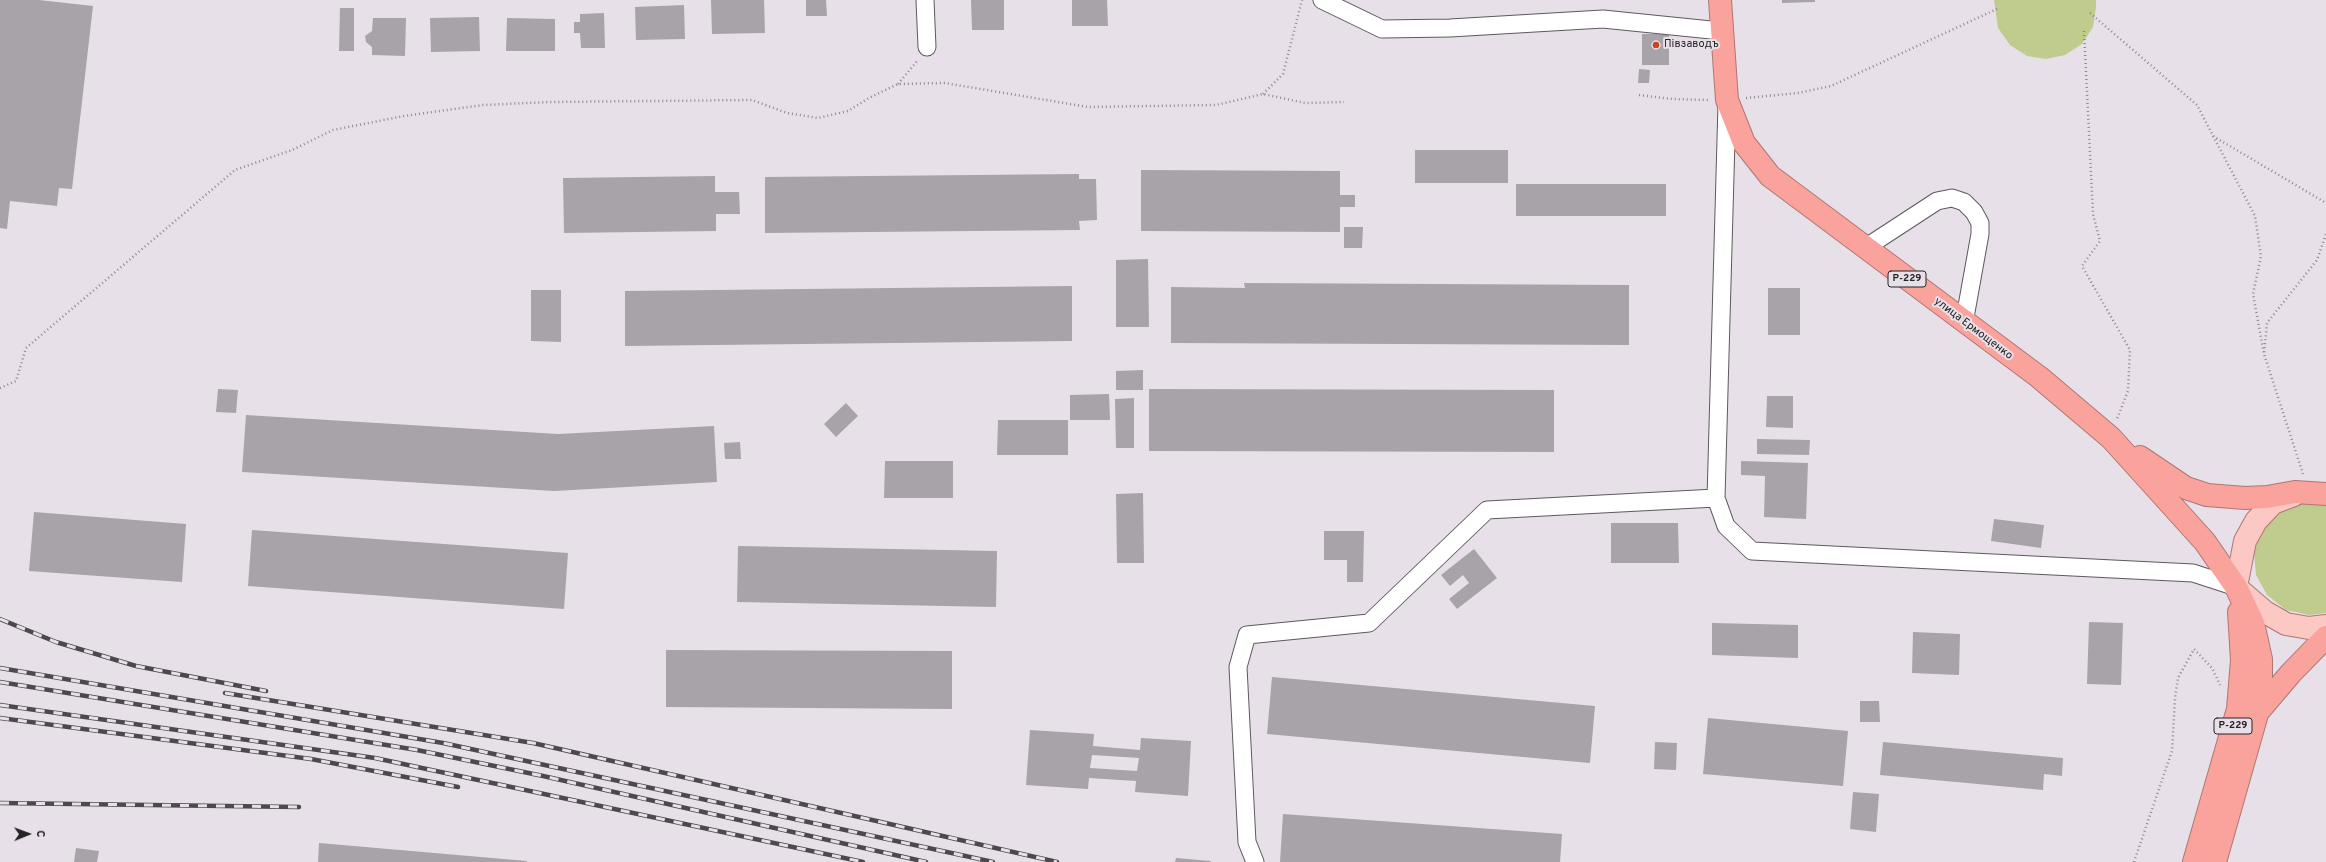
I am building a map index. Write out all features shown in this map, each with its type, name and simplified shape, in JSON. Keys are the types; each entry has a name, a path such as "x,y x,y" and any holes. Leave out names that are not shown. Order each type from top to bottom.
{"highway":[{"name":"улица Ермощенко","path":"1720,0 1721,31 1728,100 1744,143 1770,176 2039,377 2111,438 2205,542 2236,587"},
{"name":"Р-229","path":"2111,438 2186,488 2207,496 2245,498 2320,491"},
{"name":"Р-229","path":"2215,862 2257,714 2261,686 2261,659 2253,623 2236,587"},
{"name":"Р-229","path":"2194,862 2238,709 2242,660 2236,587"},
{"name":"Р-229","path":"2257,714 2301,662 2326,637"}],"main road":[{"path":"2320,491 2284,497 2269,507 2256,520 2245,541 2236,587 2265,612 2286,624 2309,628 2326,626"}],"street":[{"path":"925,0 927,47"},
{"path":"1322,0 1382,29 1450,28 1603,19 1721,31"},
{"path":"1728,100 1724,175 1716,498 1726,526 1752,551 2193,573 2236,587"},
{"path":"1865,248 1937,201 1952,198 1964,202 1974,212 1980,223 1980,234 1964,322"},
{"path":"1255,862 1247,842 1238,667 1247,635 1369,623 1487,510 1716,498"}],"path":[{"path":"1263,94 1283,74 1302,0"},
{"path":"1639,95 1672,99 1728,100 1798,93 1831,86 2000,8"},
{"path":"2090,13 2197,105 2255,216 2261,256 2253,294 2264,354 2320,491"},
{"path":"2084,31 2093,214 2100,241 2082,266 2130,350 2128,391 2111,438"},
{"path":"898,84 927,47"},
{"path":"0,388 16,381 26,348 235,170 292,150 333,130 404,116 476,106 550,102 752,100 787,113 818,118 848,111 869,98 898,84 945,83 1088,107 1216,105 1263,94 1304,103 1344,102"},
{"path":"2213,136 2326,202"},
{"path":"2264,354 2267,322 2317,260 2326,234"},
{"path":"2134,862 2172,751 2175,698 2178,678 2194,649"}],"green space":[{"path":"1994,0 2096,0 2093,27 2082,44 2065,55 2046,59 2027,56 2010,45 1998,28"},
{"path":"2308,502 2326,505 2326,613 2309,615 2286,610 2267,595 2256,575 2254,553 2261,531 2276,514 2296,504"}],"building":[{"path":"0,0 39,0 93,6 72,189 59,188 57,206 10,201 7,229 0,228"},
{"path":"711,0 764,0 765,33 712,34"},
{"path":"806,0 826,0 827,16 806,16"},
{"path":"971,0 1004,0 1004,30 972,30"},
{"path":"1072,0 1107,0 1108,26 1072,26"},
{"path":"1782,0 1815,0 1815,2 1782,3"},
{"path":"684,5 685,39 636,40 635,7"},
{"path":"340,8 354,8 354,51 339,51"},
{"path":"604,13 605,48 581,48 580,33 574,33 574,22 580,22 580,14"},
{"path":"479,17 480,51 431,52 430,18"},
{"path":"373,18 406,18 405,56 372,55 372,47 366,42 365,36 372,31"},
{"path":"507,18 555,19 555,51 506,51"},
{"path":"1642,34 1669,34 1669,65 1642,65"},
{"path":"1639,69 1650,70 1649,83 1638,83"},
{"path":"1415,150 1508,150 1508,183 1415,183"},
{"path":"1141,170 1340,171 1340,195 1355,195 1355,207 1340,207 1340,232 1141,231"},
{"path":"1079,174 1079,179 1096,179 1097,220 1079,221 1080,230 765,233 765,177"},
{"path":"715,176 715,192 739,192 740,214 716,214 716,231 564,233 563,178"},
{"path":"1516,184 1666,184 1666,216 1516,216"},
{"path":"1344,227 1363,227 1362,248 1344,248"},
{"path":"1148,259 1149,327 1116,327 1116,260"},
{"path":"1244,283 1629,285 1629,345 1171,343 1171,287 1245,288"},
{"path":"1072,286 1072,341 625,346 625,291"},
{"path":"1768,288 1800,288 1800,335 1768,335"},
{"path":"531,290 561,290 561,342 531,341"},
{"path":"1143,370 1143,390 1116,390 1116,371"},
{"path":"218,389 238,390 236,413 216,412"},
{"path":"1149,389 1554,390 1554,452 1149,451"},
{"path":"1109,394 1110,420 1070,420 1070,395"},
{"path":"1767,396 1793,396 1793,428 1766,427"},
{"path":"1134,398 1134,448 1116,448 1115,399"},
{"path":"846,403 858,416 836,437 824,424"},
{"path":"246,415 558,434 714,426 717,482 554,491 242,472"},
{"path":"998,420 1068,420 1068,455 997,455"},
{"path":"1757,439 1810,440 1809,455 1757,454"},
{"path":"740,442 741,459 725,459 724,443"},
{"path":"885,461 953,461 953,498 884,498"},
{"path":"1741,461 1808,463 1806,519 1764,517 1765,476 1741,475"},
{"path":"1143,493 1144,563 1117,563 1116,494"},
{"path":"34,512 186,524 182,582 29,571"},
{"path":"1994,519 2044,525 2041,548 1991,541"},
{"path":"1611,523 1678,523 1679,563 1611,563"},
{"path":"252,530 568,553 564,609 248,586"},
{"path":"1324,531 1364,531 1363,582 1347,582 1347,560 1324,560"},
{"path":"738,546 997,551 996,607 737,602"},
{"path":"1474,549 1497,578 1457,609 1449,599 1469,583 1463,575 1450,586 1441,575"},
{"path":"2089,622 2123,623 2121,685 2087,684"},
{"path":"1712,623 1798,625 1798,658 1712,655"},
{"path":"1913,632 1960,634 1959,675 1912,673"},
{"path":"666,650 952,651 952,709 666,707"},
{"path":"1272,677 1595,706 1590,763 1267,734"},
{"path":"1860,701 1879,701 1880,722 1860,722"},
{"path":"1708,718 1848,731 1843,786 1703,774"},
{"path":"1030,730 1094,734 1093,746 1140,750 1141,738 1191,741 1188,796 1135,792 1136,781 1089,778 1088,789 1026,785","holes":["1092,755 1139,758 1137,771 1090,768"]},
{"path":"1655,742 1677,743 1676,770 1654,769"},
{"path":"1883,742 2063,758 2062,776 2044,774 2043,790 1880,775"},
{"path":"1853,792 1879,794 1876,832 1850,829"},
{"path":"1283,814 1562,834 1560,862 1280,862"},
{"path":"319,843 527,861 527,862 318,862"},
{"path":"76,848 99,851 97,862 74,862"},
{"path":"1176,858 1211,861 1211,862 1175,862"}],"railway":[{"path":"0,619 56,642 136,666 266,691"},
{"path":"0,668 443,743 993,862"},
{"path":"0,682 417,750 543,776 926,862"},
{"path":"225,693 533,743 1057,862"},
{"path":"0,705 375,758 863,862"},
{"path":"0,718 311,759 458,787"},
{"path":"0,803 299,807"}],"place":[{"name":"Пiвзаводъ","path":"1656,45"}]}
